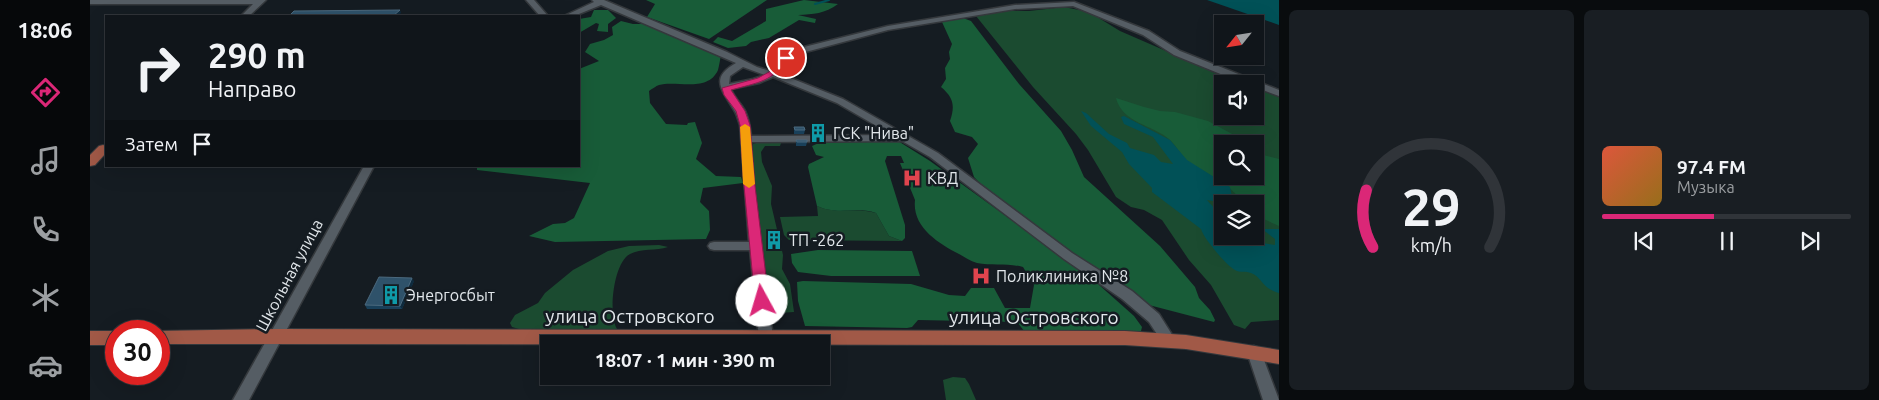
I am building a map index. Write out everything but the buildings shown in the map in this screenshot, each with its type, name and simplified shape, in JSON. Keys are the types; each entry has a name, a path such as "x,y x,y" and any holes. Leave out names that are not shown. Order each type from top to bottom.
{"main road":[{"path":"90,162 100,149"},
{"name":"улица Островского","path":"170,337 540,337"},
{"path":"90,338 105,338"},
{"name":"улица Островского","path":"830,338 1125,338 1169,340 1279,357"}],"street":[{"path":"530,0 543,15"},
{"path":"90,2 261,1"},
{"path":"246,15 261,1"},
{"path":"570,15 601,1 743,63 840,101 934,155 1068,256 1127,295 1154,318 1169,340"},
{"path":"726,88 752,82 772,74 786,58 795,52 888,28 1015,7 1074,4 1146,34 1177,52 1232,75"},
{"path":"743,63 728,71 724,76 724,84 728,95 740,111 746,139 766,335"},
{"path":"1264,87 1279,92"},
{"path":"746,139 905,138"},
{"name":"Школьная улица","path":"241,400 368,167"},
{"path":"714,246 756,246"},
{"path":"1254,352 1270,400"}],"green space":[{"path":"646,0 767,0 709,39 647,17 655,4"},
{"path":"804,0 838,4 824,12 798,15 816,19 815,23 799,20 769,38 751,42 746,46 728,48 713,42 718,37 732,41 766,21 766,9"},
{"path":"1064,7 1089,12 1120,31 1221,75 1214,75 1214,125 1264,125 1264,91 1279,97 1279,320 1251,322 1245,329 1234,325 1211,285 1189,260 1162,220 1144,210 1131,207 1116,197 1088,150 1076,134 1033,87 976,16 1003,11 1029,11"},
{"path":"594,10 608,10 616,18 608,24 608,32 597,31 599,24 596,23 580,32 580,19 591,17"},
{"path":"963,18 971,21 1019,84 1061,131 1084,177 1160,246 1195,287 1199,298 1210,310 1215,320 1214,322 1145,304 1053,241 1035,225 1011,210 990,194 974,177 968,158 978,144 972,137 955,132 950,121 953,111 952,102 949,95 941,87 946,79 945,68 950,59 949,52 952,44 942,22"},
{"path":"621,21 645,24 721,55 718,70 707,81 699,84 659,85 649,91 650,103 666,124 687,125 688,123 695,122 702,143 696,159 716,176 741,177 743,183 703,188 700,202 709,211 710,230 706,239 555,242 529,236 553,224 565,223 574,218 590,183 477,170 477,167 580,167 580,69 599,61 585,52 590,44 613,35 612,27"},
{"path":"1116,98 1160,111 1175,112 1208,121 1234,135 1214,135 1214,178 1186,160 1169,139 1131,118 1119,106"},
{"path":"898,141 930,161 1089,276 1134,316 1142,327 1141,331 1136,333 1025,332 1017,322 918,320 912,327 907,328 805,326 798,301 797,282 803,281 911,284 949,295 965,296 971,288 994,288 1005,308 1030,308 1034,285 1023,267 974,262 943,245 922,226 915,210 915,200 900,163 904,163 901,156 887,156 885,161 905,225 905,238 902,241 889,236 876,213 861,210 840,211 817,206 808,167 809,164 824,157 816,155 812,146 821,142"},
{"path":"759,142 781,143 780,146 765,146 761,152 762,162 772,186 771,204 783,255 782,269 790,284 794,312 779,313 780,318 767,313 752,149 753,144"},
{"path":"1264,155 1279,159 1279,226 1264,219 1264,195 1237,195 1226,185 1264,185"},
{"path":"817,206 839,211 869,211 876,213 889,236 902,241 789,240 784,235 780,217 818,216"},
{"path":"659,245 668,247 634,252 624,259 616,278 614,290 613,313 617,329 519,329 512,327 510,323 515,315 538,303 545,293 573,270 608,251 629,246"},
{"path":"818,250 912,251 920,276 831,276 798,272 792,263 791,254"},
{"path":"953,377 965,378 976,400 946,400 943,380"}],"water":[{"path":"1207,0 1279,0 1279,25 1264,20 1264,15 1250,15"},
{"path":"1081,111 1086,113 1109,134 1127,143 1130,148 1154,155 1161,162 1173,164 1153,137 1124,124 1121,117 1124,116 1170,140 1187,160 1214,177 1214,185 1227,185 1230,187 1232,195 1214,195 1214,202 1207,200 1214,208 1214,245 1264,245 1264,243 1275,245 1275,239 1264,229 1279,229 1279,293 1265,286 1255,275 1249,272 1237,271 1226,263 1201,229 1152,192 1152,188 1129,164 1122,152 1091,126"}],"waterway":[{"path":"815,4 829,0"}],"slow traffic":[{"path":"745,127 749,184"}],"place":[{"name":"ГСК \"Нива\"","path":"818,133"},
{"name":"КВД","path":"912,178"},
{"name":"ТП -262","path":"774,240"},
{"name":"Поликлиника №8","path":"981,276"},
{"name":"Энергосбыт","path":"391,295"}],"route":[{"path":"762,301 749,186 745,125 740,111 728,95 726,88 761,80 772,74 786,58"}]}
